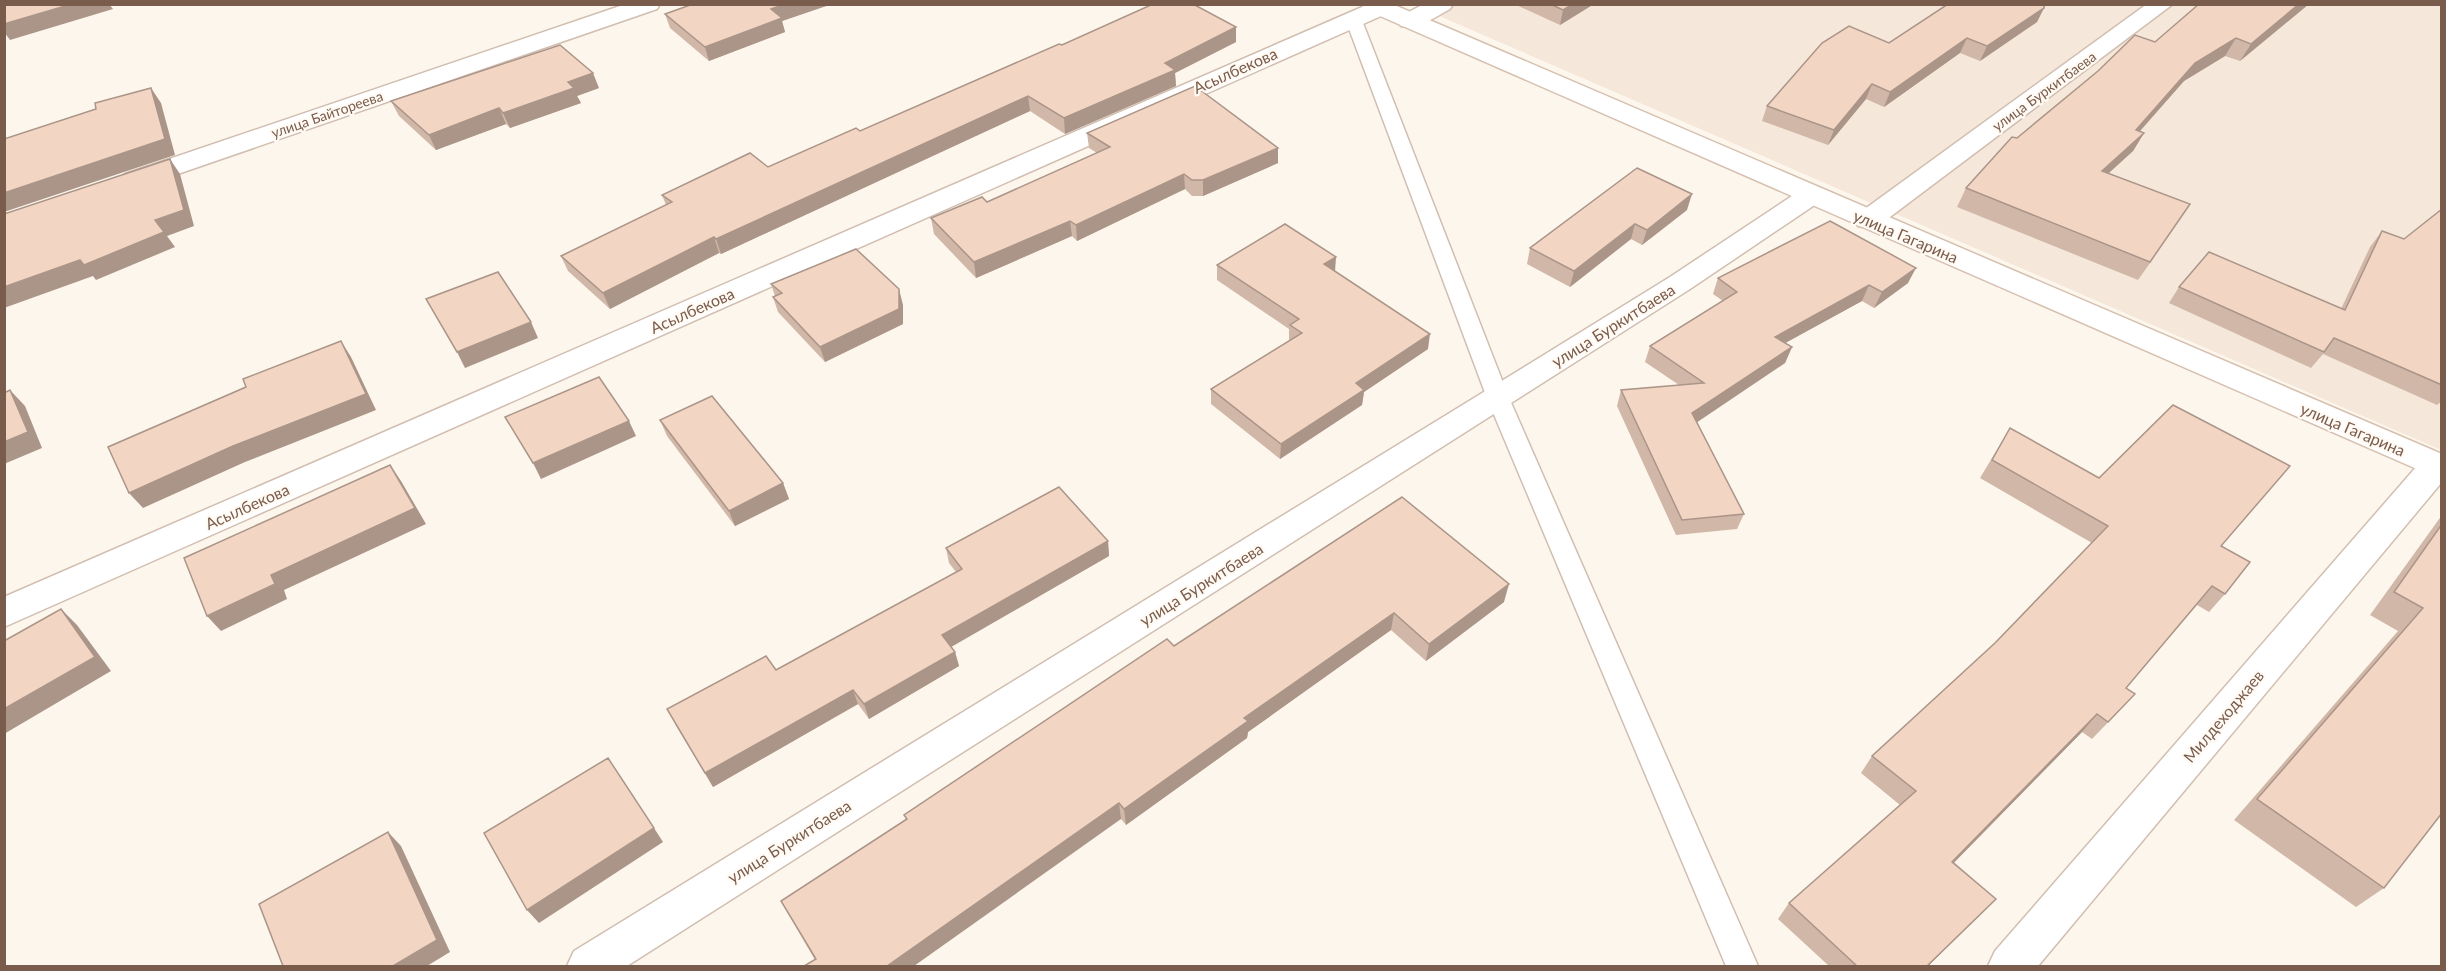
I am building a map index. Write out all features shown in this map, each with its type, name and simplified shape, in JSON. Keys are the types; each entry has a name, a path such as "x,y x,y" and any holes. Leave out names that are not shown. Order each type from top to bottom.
{"street":[{"name":"улица Байтореева","path":"118,186 649,4"},
{"path":"1409,21 1442,4"},
{"name":"улица Буркитбаева","path":"1868,220 2162,4"},
{"name":"улица Гагарина","path":"1368,10 1409,21 2439,467"},
{"name":"Асылбекова","path":"4,613 1368,10"},
{"name":"улица Буркитбаева","path":"590,966 1498,398 1680,283 1810,196"},
{"name":"Милдеходжаев","path":"2010,966 2439,467"}],"lane":[{"path":"1368,10 1498,398 1742,966"}],"shaded area":[{"path":"1414,5 2441,5 2441,450"}],"building":[{"path":"4,4 72,4 4,24"},
{"path":"693,4 785,4 771,9 782,18 705,47 665,14"},
{"path":"1153,4 1193,4 1236,27 1165,63 1175,70 1064,118 1028,96 716,239 714,237 603,293 561,256 672,202 662,195 750,153 768,167 856,128 860,131"},
{"path":"1550,4 1573,4 1563,10"},
{"path":"1948,4 2044,4 2044,8 1987,46 1967,38 1890,92 1872,84 1834,130 1767,106 1822,43 1849,26 1889,43"},
{"path":"2199,4 2299,4 2251,44 2236,38 2195,63 2136,130 2144,133 2102,171 2190,204 2150,262 1966,188 2012,137 2017,138 2098,71 2135,35 2155,42"},
{"path":"560,45 593,73 568,82 574,88 503,113 499,108 429,135 391,101"},
{"path":"1195,86 1278,148 1203,180 1192,180 1184,174 1076,225 1070,221 974,262 931,218 982,197 987,202 1110,147 1087,133"},
{"path":"151,88 165,139 4,193 4,139 96,109 95,103"},
{"path":"170,159 184,210 155,220 164,232 84,265 80,260 4,287 4,214"},
{"path":"1637,168 1692,194 1647,230 1635,224 1574,271 1530,248"},
{"path":"2442,209 2442,385 2334,338 2324,352 2179,287 2209,252 2345,310 2382,231 2404,239"},
{"path":"1830,221 1916,268 1882,292 1869,285 1775,337 1792,347 1692,413 1744,514 1682,520 1621,390 1704,383 1650,346 1737,292 1718,278"},
{"path":"1285,224 1336,257 1324,264 1430,334 1356,383 1364,390 1281,444 1211,389 1302,333 1290,325 1299,319 1217,265"},
{"path":"856,249 899,289 899,309 820,347 773,297 782,293 771,284"},
{"path":"498,272 531,322 457,352 426,299"},
{"path":"341,341 366,394 233,446 129,493 108,447 246,387 243,379"},
{"path":"599,377 629,421 533,463 505,417"},
{"path":"10,390 28,432 4,442 4,393"},
{"path":"712,396 783,483 729,511 660,420"},
{"path":"2173,405 2290,466 2221,546 2250,562 2225,594 2212,586 2126,688 2135,694 2108,722 2097,714 1952,862 1996,899 1927,966 1857,966 1789,903 1916,791 1872,756 1995,643 2108,526 1992,460 2010,428 2099,478"},
{"path":"390,465 415,508 271,575 275,584 207,616 184,558"},
{"path":"1059,487 1108,541 942,635 955,652 864,704 853,690 705,773 667,709 766,656 776,670 962,569 946,548"},
{"path":"1402,497 1509,584 1429,644 1394,613 1244,718 1248,721 1124,809 1119,803 887,966 804,966 816,959 781,901 907,819 904,815 1167,639 1174,646"},
{"path":"2442,524 2442,813 2384,888 2257,799 2423,608 2394,592"},
{"path":"61,609 95,657 4,709 4,641"},
{"path":"608,758 654,828 527,910 484,833"},
{"path":"388,832 437,940 393,966 283,966 259,904"}]}
